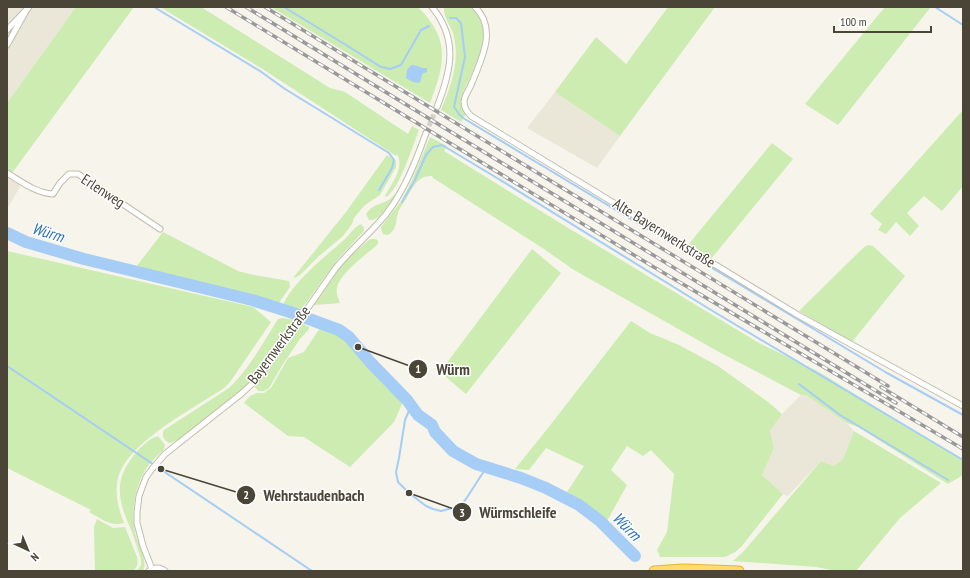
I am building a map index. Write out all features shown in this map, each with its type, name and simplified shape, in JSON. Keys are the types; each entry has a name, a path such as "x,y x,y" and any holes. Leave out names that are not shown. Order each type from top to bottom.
{"highway":[{"path":"654,571 684,569 739,571"}],"street":[{"path":"432,7 444,25 451,54 448,78 437,107"},
{"name":"Alte Bayernwerkstraße","path":"475,7 482,15 486,24 487,40 464,102 465,109 471,116 794,313 963,406"},
{"path":"7,30 27,9"},
{"path":"7,45 27,9"},
{"name":"Bayernwerkstraße","path":"165,571 160,568 151,570 139,531 137,512 139,496 142,487 152,469 160,460 245,391 262,372 335,268 379,222 395,201 402,190 426,133"},
{"name":"Erlenweg","path":"7,173 33,189 53,194 60,183 70,174 78,174 160,229"}],"shaded area":[{"path":"7,7 76,7 7,103"},
{"path":"555,92 620,136 597,168 527,128"},
{"path":"7,170 24,180 7,209"},
{"path":"801,395 806,395 847,423 854,431 843,459 834,466 821,461 788,496 783,494 762,475 774,448 770,431 782,414"}],"green space":[{"path":"76,7 134,7 12,173 7,170 7,103"},
{"path":"160,7 201,7 330,88 345,92 408,134 412,126 419,130 401,177 391,193 386,197 385,196 394,181 398,170 399,159 397,154 396,156 261,68"},
{"path":"271,7 418,7 429,19 436,30 442,52 439,76 430,103"},
{"path":"444,7 470,7 478,15 482,23 483,42 477,62 461,97 462,106 466,114 461,122 441,110 454,73 456,53 453,33 446,17"},
{"path":"668,7 715,7 620,136 555,92 596,37 626,64"},
{"path":"885,7 930,8 838,125 805,104"},
{"path":"963,110 963,186 942,211 924,196 907,213 919,226 910,236 896,222 886,234 878,230 882,224 870,214"},
{"path":"430,137 447,146 444,151 565,226 759,343 819,372 963,461 963,475 948,484 858,427 847,423 806,395 801,395 719,352 574,270 432,176 423,177 416,182 399,210 393,230 388,235 383,234 381,227 402,200"},
{"path":"772,143 793,159 711,259 688,245"},
{"path":"387,155 396,161 396,167 380,195 365,205 354,218 352,224 343,236 319,256 301,274 293,278 346,212"},
{"path":"394,195 395,196 380,216 369,220 366,214 372,207 388,200"},
{"path":"361,224 364,231 338,259 295,318 280,314 290,293 307,273"},
{"path":"163,232 238,271 289,281 290,287 278,304 136,267"},
{"path":"370,239 376,239 378,244 348,271 339,282 337,296 340,303 314,305 341,266 351,255"},
{"path":"868,245 873,246 905,276 852,342 799,311 863,248"},
{"path":"532,249 561,273 466,394 440,372"},
{"path":"7,251 253,307 271,322 230,382 224,388 151,436 127,460 120,472 117,485 118,505 124,523 115,524 106,522 89,512 91,510 7,468"},
{"path":"282,318 294,320 268,359 251,380 226,403 180,439 170,443 166,441 163,436 164,430 229,388 236,381 243,373 278,319"},
{"path":"631,321 650,333 679,345 718,366 782,414 770,431 774,448 762,475 783,494 741,547 725,557 660,557 657,550 667,532 674,474 651,450 643,456 627,446 611,470 627,485 607,521 567,492 584,466 546,448 529,470 515,469"},
{"path":"302,323 309,327 309,329 300,339 283,364 269,388 264,391 258,391 255,387 257,383"},
{"path":"320,328 338,334 354,348 403,402 394,422 350,467 304,437 288,436 244,403 250,396 257,393 264,393 271,388 288,358 304,352"},
{"path":"854,431 941,483 900,518 856,571 837,571 816,567 733,561 743,552 821,461 834,466 843,459"},
{"path":"158,436 165,445 164,449 147,467 142,476 138,485 134,506 134,527 144,563 143,571 137,571 141,565 141,559 121,502 120,484 127,465 134,455 148,441"},
{"path":"97,519 113,528 125,527 138,561 134,570 95,571 94,527"}],"water":[{"path":"411,65 427,68 427,72 422,74 419,83 413,82 406,78 407,70"}],"waterway":[{"path":"154,7 260,71 285,89 389,153 394,160 392,168 379,190"},
{"path":"284,7 381,67 390,69 401,65 421,30 429,26"},
{"path":"935,7 963,25"},
{"path":"450,18 456,18 461,23 465,57 454,107 463,118 887,373 963,415"},
{"path":"402,202 415,180 426,155 433,147 442,145 711,310 963,460"},
{"name":"Würm","path":"7,233 26,242 84,259 252,300 339,330 349,337 370,362 407,400 418,415 432,425 435,432 453,451 476,464 521,478 546,488 579,505 600,521 635,556"},
{"path":"7,366 312,571"},
{"path":"799,384 840,415 948,480"},
{"path":"411,406 405,420 396,472 398,482 409,493 426,506 433,509 441,511 460,506 486,468"}],"tunnel":[{"path":"426,133 437,107"}],"railway":[{"path":"226,7 652,266 963,449"},
{"path":"246,7 896,403"},
{"path":"265,7 888,386"},
{"path":"881,387 963,437"}],"place":[{"name":"Würm","path":"358,347"},
{"name":"Wehrstaudenbach","path":"161,469"},
{"name":"Würmschleife","path":"409,493"}]}
